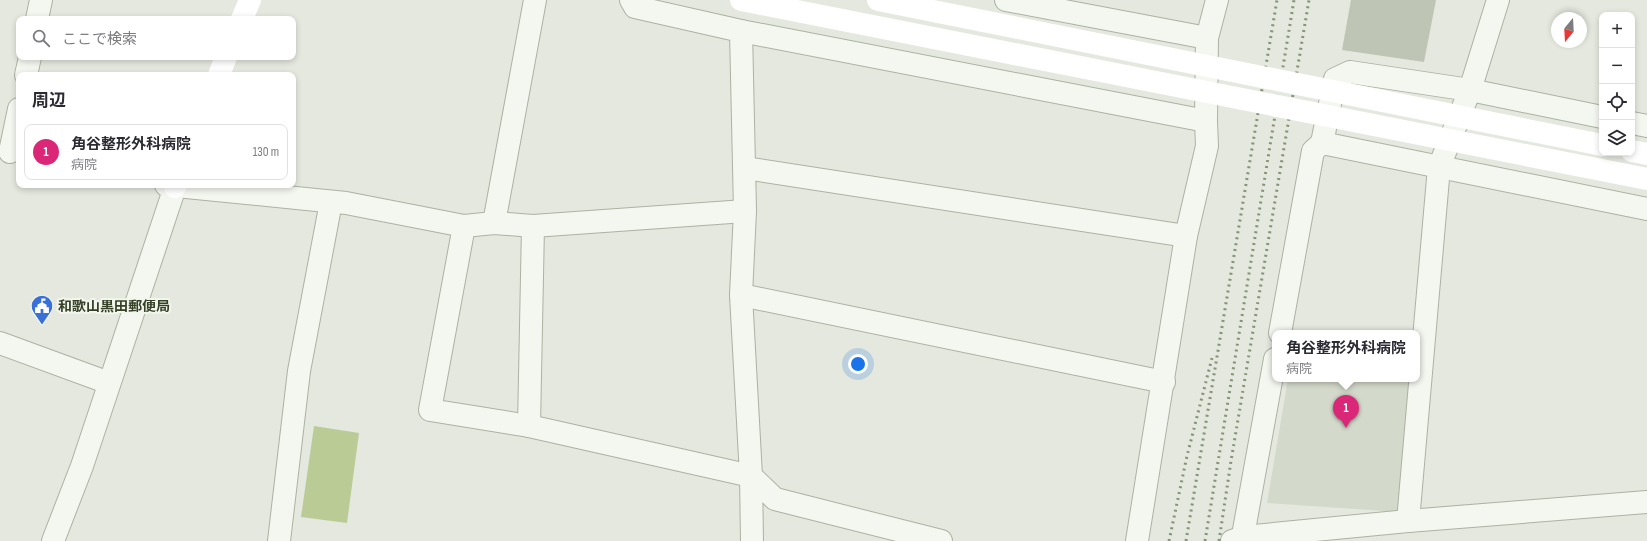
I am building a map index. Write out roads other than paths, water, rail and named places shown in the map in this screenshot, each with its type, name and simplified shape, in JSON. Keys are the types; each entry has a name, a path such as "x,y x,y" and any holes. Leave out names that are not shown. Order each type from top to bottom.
{"street":[{"path":"38,16 41,0"},
{"path":"238,16 241,0"},
{"path":"243,16 250,0"},
{"path":"494,223 535,0"},
{"path":"631,0 635,7 741,31 1206,121"},
{"path":"741,0 1647,179"},
{"path":"878,0 1599,144"},
{"path":"1006,0 1208,38"},
{"path":"1137,541 1164,382 1186,236 1207,146 1206,121 1208,38 1217,0"},
{"path":"1420,379 1438,167 1470,90 1498,0"},
{"path":"741,31 745,168 745,211 741,295 751,476 752,541"},
{"path":"27,72 29,60"},
{"path":"220,72 225,60"},
{"path":"1281,330 1312,151 1322,143 1335,79 1350,72 1470,90 1599,116"},
{"path":"10,152 16,124"},
{"path":"1635,124 1647,126"},
{"path":"1322,143 1647,209"},
{"path":"1635,152 1647,154"},
{"path":"745,168 1186,236"},
{"path":"53,541 82,466 171,188"},
{"path":"192,188 346,203 464,226 494,223 533,226 745,211"},
{"path":"279,541 299,371 331,202"},
{"path":"464,226 430,410 529,426 751,476 775,499 941,541"},
{"path":"529,426 533,226"},
{"path":"741,295 1164,382"},
{"path":"0,343 109,383"},
{"path":"1272,374 1239,540 1408,521 1647,502"},
{"path":"1408,521 1420,382"}],"railway":[{"path":"1186,541 1277,0"},
{"path":"1205,541 1294,0"},
{"path":"1219,541 1231,461 1309,0"},
{"path":"1169,541 1187,456 1212,358"}],"place":[{"name":"和歌山黒田郵便局","path":"42,326"},
{"name":"角谷整形外科病院","path":"1346,428"}]}
